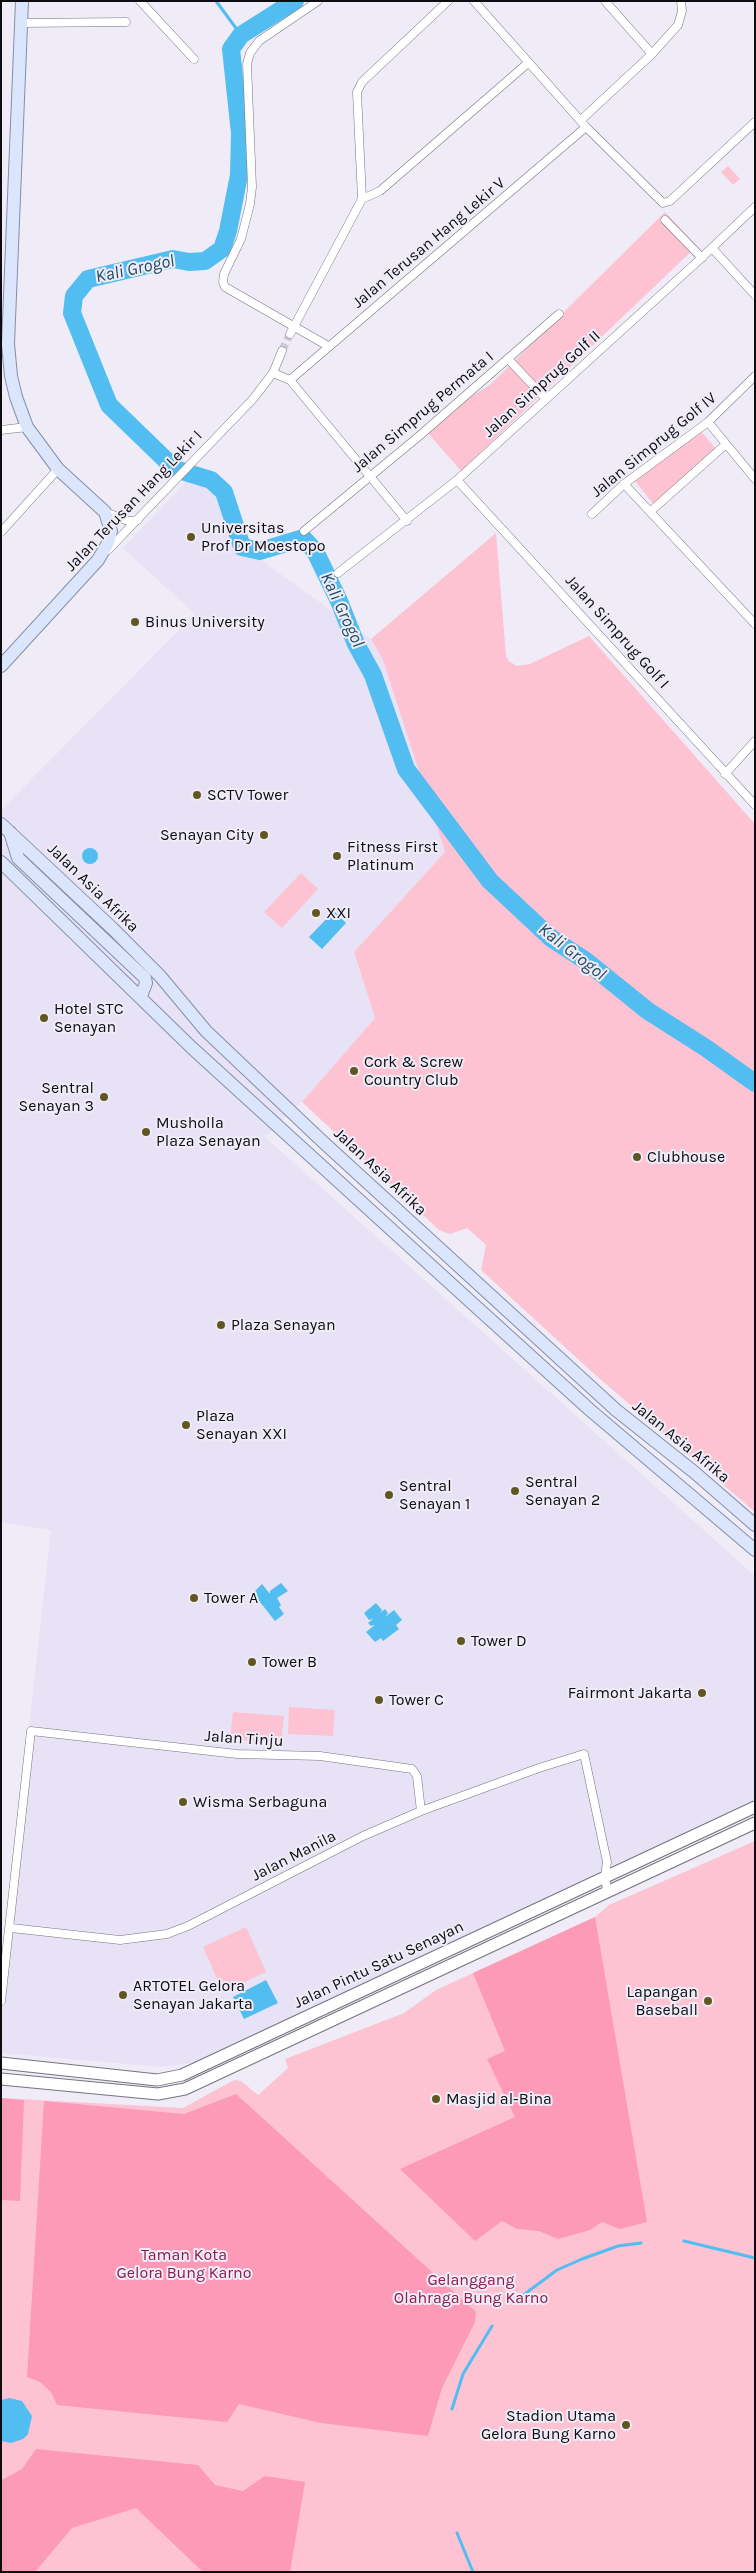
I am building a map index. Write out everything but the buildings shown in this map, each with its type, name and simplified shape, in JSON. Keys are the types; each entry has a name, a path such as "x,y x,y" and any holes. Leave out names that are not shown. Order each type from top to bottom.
{"main road":[{"path":"22,1 4,344 16,398 27,427 58,469 105,512 111,531 108,543 98,560"},
{"name":"Jalan Terusan Hang Lekir I","path":"4,661 98,560"},
{"path":"6,828 18,858 145,978 146,983 140,996"},
{"name":"Jalan Asia Afrika","path":"6,828 153,969 206,1031 460,1268 616,1410 694,1472 755,1525"},
{"name":"Jalan Asia Afrika","path":"1,862 191,1047 448,1282 590,1410 755,1550"},
{"path":"448,1282 460,1268"},
{"name":"Jalan Pintu Satu Senayan","path":"1,2063 157,2080 169,2079 236,2051 755,1807"},
{"name":"Jalan Pintu Satu Senayan","path":"1,2079 158,2094 185,2089 755,1822"},
{"path":"634,1863 631,1870 636,1877"}],"street":[{"path":"140,1 194,59"},
{"path":"318,1 259,41 250,53 247,64 252,187 250,204 241,240 224,274 223,282 225,287 328,346"},
{"path":"290,334 362,199 357,92 362,82 448,1"},
{"path":"474,1 584,124 660,201 665,203 670,201 755,122"},
{"path":"605,1 652,54"},
{"name":"Jalan Terusan Hang Lekir V","path":"290,380 584,124 678,25 682,11 681,1"},
{"path":"22,23 126,22"},
{"path":"362,199 380,191 528,63"},
{"name":"Jalan Simprug Golf II","path":"338,573 407,521 457,480 702,258 755,207"},
{"path":"665,220 702,258"},
{"path":"712,248 755,295"},
{"name":"Jalan Simprug Permata I","path":"304,531 559,314"},
{"name":"Jalan Terusan Hang Lekir I","path":"98,560 181,476 253,398 273,373 282,351"},
{"path":"508,359 546,398"},
{"path":"273,373 290,380 368,477 407,521"},
{"name":"Jalan Simprug Golf IV","path":"592,514 624,484 708,422 755,376"},
{"path":"708,422 725,445 755,479"},
{"path":"1,430 27,427"},
{"path":"651,511 725,445"},
{"path":"1,532 58,469"},
{"name":"Jalan Simprug Golf I","path":"457,480 626,662 725,774 755,805"},
{"path":"624,484 755,624"},
{"path":"105,512 128,521 138,520"},
{"path":"725,774 755,740"},
{"name":"Jalan Tinju","path":"11,1928 31,1731 237,1754 320,1756 412,1769 417,1776 421,1811"},
{"name":"Jalan Manila","path":"11,1928 120,1940 167,1934 188,1926 364,1836 421,1811 539,1768 584,1754 607,1862"},
{"path":"607,1862 616,1872 621,1885"},
{"path":"607,1862 605,1876 607,1891"},
{"path":"1,2001 11,1928"}],"shaded area":[{"path":"199,468 224,480 239,511 254,555 371,639 383,660 445,852 354,952 375,1018 302,1102 265,1137 755,1576 755,1802 199,2062 161,2067 1,2053 1,1977 51,1530 1,1522 1,810 195,614 123,548"}],"green space":[{"path":"728,166 740,179 733,185 721,172"},
{"path":"665,212 697,246 461,471 428,433 464,401 491,384"},
{"path":"699,429 717,450 654,505 635,481"},
{"path":"496,533 506,656 509,661 517,666 530,664 589,636 755,824 755,1512 592,1372 481,1270 486,1245 467,1228 450,1234 439,1230 302,1102 375,1018 354,952 445,852 383,660 371,639"},
{"path":"301,873 318,889 282,928 264,912"},
{"path":"289,1707 335,1710 333,1736 288,1734"},
{"path":"233,1712 284,1716 281,1744 230,1739"},
{"name":"Gelanggang Olahraga Bung Karno","path":"755,1841 755,2572 1,2572 1,2098 183,2108 234,2080 241,2081 258,2095 288,2068 285,2059 404,2013 436,1990 595,1917 609,1905"},
{"path":"595,1917 647,2222 620,2229 602,2222 590,2230 558,2239 539,2231 517,2229 502,2221 475,2241 400,2169 515,2117 487,2059 505,2051 473,1973"},
{"path":"246,1927 266,1972 223,1992 203,1947"},
{"name":"Taman Kota Gelora Bung Karno","path":"236,2094 476,2312 475,2322 442,2388 428,2436 321,2423 239,2404 227,2422 57,2405 51,2392 40,2382 27,2377 44,2101 184,2114"},
{"path":"1,2098 24,2100 20,2201 2,2200 1,2205"},
{"path":"36,2449 198,2465 215,2485 243,2491 265,2476 305,2482 290,2572 203,2572 136,2508 72,2528 35,2572 1,2572 2,2480 22,2469"}],"water":[{"path":"90,848 98,856 90,864 82,856"},
{"path":"334,911 346,923 322,949 309,937"},
{"path":"281,1583 288,1591 277,1598 281,1605 279,1607 284,1614 275,1621 253,1593 262,1584 270,1594 270,1591"},
{"path":"376,1603 382,1610 380,1613 385,1609 388,1613 385,1617 394,1610 402,1620 396,1625 399,1629 383,1641 381,1638 375,1642 366,1632 375,1625 371,1626 368,1623 373,1619 369,1620 364,1613"},
{"path":"266,1980 278,2003 244,2019 233,1997"},
{"path":"9,2398 22,2401 32,2416 28,2434 23,2439 11,2443 1,2441 1,2400"}],"waterway":[{"path":"216,1 241,35"},
{"name":"Kali Grogol","path":"295,1 241,35 231,49 240,133 239,175 228,231 222,249 205,261 189,262 173,259 88,279 74,296 72,313 109,405 175,469 211,480 224,492 242,547 260,551 303,538 315,551 339,601 356,644 373,675 406,769 490,881 551,938 586,961 648,1011 706,1048 755,1083"},
{"path":"684,2241 755,2258"},
{"path":"522,2296 557,2270 618,2246 641,2243"},
{"path":"452,2409 463,2374 492,2326"},
{"path":"457,2533 473,2572"}],"tunnel":[{"path":"282,351 290,334"}],"place":[{"name":"Universitas Prof Dr Moestopo","path":"191,537"},
{"name":"Binus University","path":"135,622"},
{"name":"SCTV Tower","path":"197,795"},
{"name":"Senayan City","path":"264,835"},
{"name":"Fitness First Platinum","path":"337,856"},
{"name":"XXI","path":"316,913"},
{"name":"Hotel STC Senayan","path":"44,1018"},
{"name":"Cork & Screw Country Club","path":"354,1071"},
{"name":"Sentral Senayan 3","path":"104,1097"},
{"name":"Musholla Plaza Senayan","path":"146,1132"},
{"name":"Clubhouse","path":"637,1157"},
{"name":"Plaza Senayan","path":"221,1325"},
{"name":"Plaza Senayan XXI","path":"186,1425"},
{"name":"Sentral Senayan 2","path":"515,1491"},
{"name":"Sentral Senayan 1","path":"389,1495"},
{"name":"Tower A","path":"194,1598"},
{"name":"Tower D","path":"461,1641"},
{"name":"Tower B","path":"252,1662"},
{"name":"Fairmont Jakarta","path":"702,1693"},
{"name":"Tower C","path":"379,1700"},
{"name":"Wisma Serbaguna","path":"183,1802"},
{"name":"ARTOTEL Gelora Senayan Jakarta","path":"123,1995"},
{"name":"Lapangan Baseball","path":"708,2001"},
{"name":"Masjid al-Bina","path":"436,2099"},
{"name":"Stadion Utama Gelora Bung Karno","path":"626,2425"}]}
